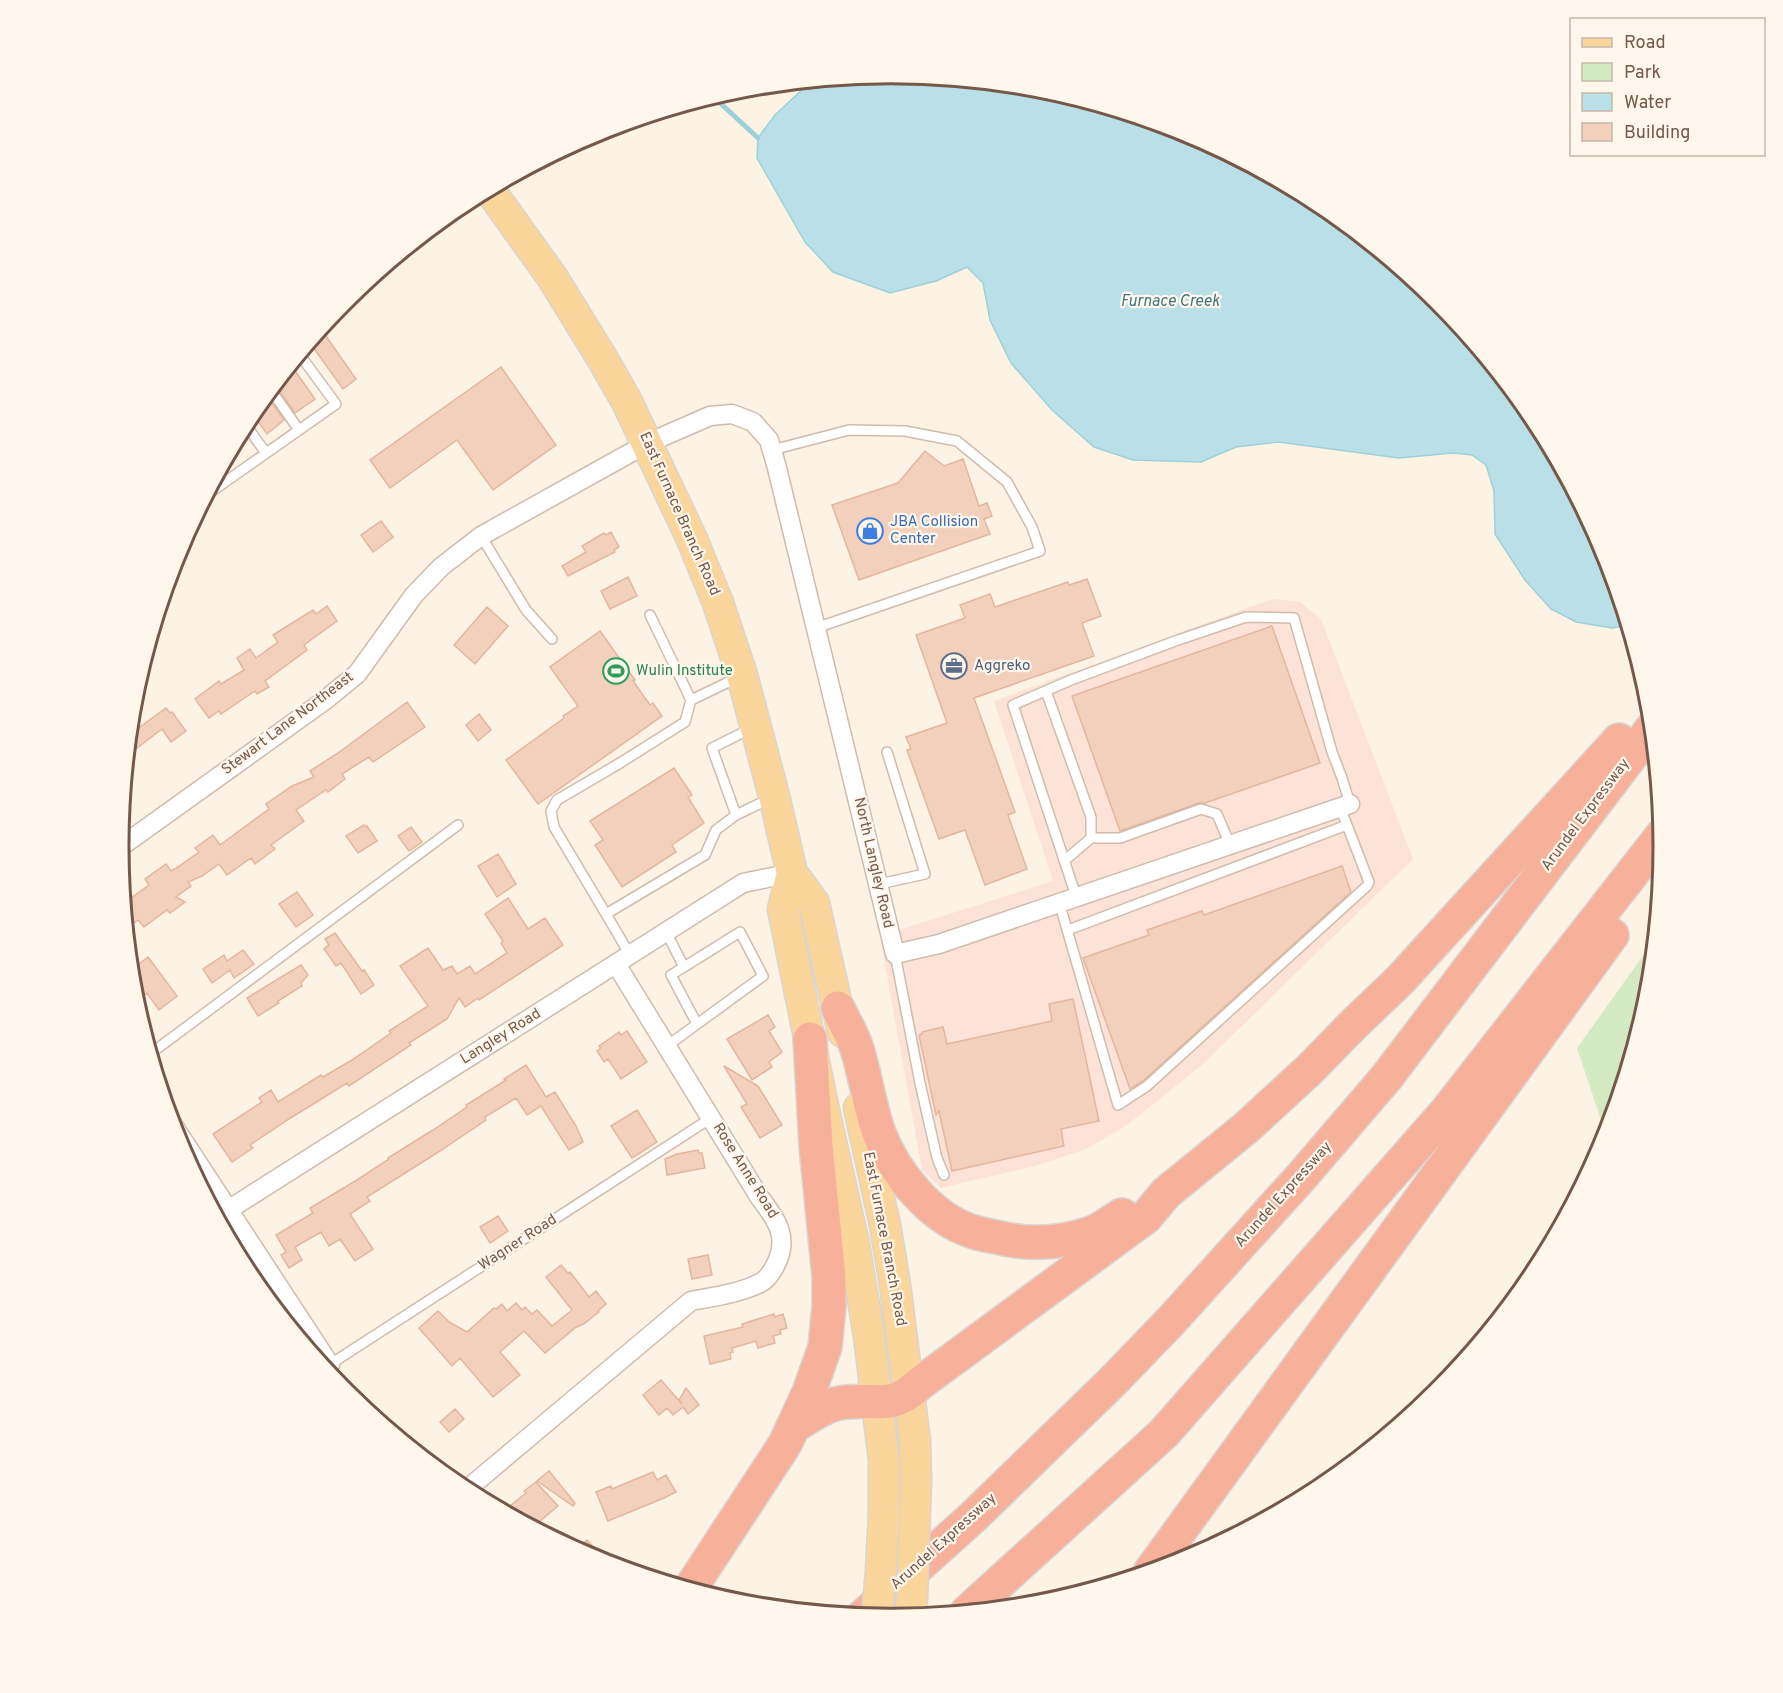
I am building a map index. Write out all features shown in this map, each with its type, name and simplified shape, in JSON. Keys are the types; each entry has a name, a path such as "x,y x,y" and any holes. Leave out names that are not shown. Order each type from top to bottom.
{"highway":[{"path":"794,1427 833,1404 859,1400 877,1403 893,1401 910,1393 919,1384 1146,1217 1166,1193 1247,1127 1310,1069 1400,980 1642,715"},
{"name":"Arundel Expressway","path":"872,1608 974,1517 1112,1382 1170,1322 1302,1176 1386,1078 1645,737"},
{"path":"976,1603 1164,1433 1446,1112 1654,846"},
{"path":"1158,1561 1653,877"},
{"path":"838,1008 857,1048 879,1134 894,1163 915,1192 945,1218 972,1232 1033,1243 1055,1242 1092,1233 1137,1206 1166,1193"},
{"path":"694,1583 785,1444 809,1392 825,1347 829,1276 816,1146 810,1039"}],"main road":[{"name":"East Furnace Branch Road","path":"494,196 576,314 648,443 718,603 756,725 792,873 814,903 885,1225 910,1393 916,1481 911,1608"},
{"name":"East Furnace Branch Road","path":"792,873 783,909 854,1244 869,1336 884,1460 884,1513 878,1608"}],"street":[{"name":"North Langley Road","path":"648,443 710,416 732,414 753,422 769,440 895,954"},
{"name":"Stewart Lane Northeast","path":"129,841 324,701 357,674 414,596 441,567 481,536 648,443"},
{"path":"895,954 939,944 1345,805"},
{"name":"Langley Road","path":"223,1213 743,883 792,873"},
{"name":"Rose Anne Road","path":"474,1484 691,1301 728,1294 760,1283 770,1275 779,1257 782,1236 776,1218 760,1198 667,1046 623,959"},
{"path":"224,1214 303,1330"}],"lane":[{"path":"225,477 266,453 336,404 304,361"},
{"path":"276,397 299,430"},
{"path":"771,450 849,430 905,431 957,441 1006,482 1032,526 1040,551 816,628"},
{"path":"252,433 266,453"},
{"path":"481,536 526,610 552,639"},
{"path":"623,959 606,914 554,827 551,811 557,800 685,722 691,700 650,615"},
{"path":"1246,617 1294,618 1332,752 1342,778 1347,825 1369,882 1147,1086 1118,1105 1068,930 1064,861 1013,705 1046,691 1178,640 1246,617"},
{"path":"691,700 742,675"},
{"path":"1046,691 1091,817 1091,838"},
{"path":"736,815 712,748 756,725"},
{"path":"879,884 925,874 887,752"},
{"path":"606,914 705,855 716,830 736,815 774,796"},
{"path":"1064,861 1091,838 1120,838 1201,809 1217,814 1230,845"},
{"path":"157,1049 458,825"},
{"path":"1068,930 1347,825"},
{"path":"666,932 684,967"},
{"path":"667,1046 763,976 740,932 671,975 697,1024"},
{"path":"895,954 920,1083 944,1175"},
{"name":"Wagner Road","path":"331,1363 711,1118"}],"shaded area":[{"path":"1272,599 1300,602 1321,619 1413,859 1203,1064 1126,1126 1086,1149 1035,1166 941,1188 922,1170 880,936 1053,881 994,701"}],"green space":[{"path":"1646,951 1628,1044 1602,1123 1577,1048"}],"water":[{"name":"Furnace Creek","path":"892,84 991,91 1089,110 1137,124 1183,142 1273,186 1356,242 1394,273 1431,307 1496,382 1552,465 1575,509 1596,555 1621,626 1612,628 1576,622 1551,609 1525,580 1495,534 1494,491 1486,465 1472,455 1453,453 1399,458 1278,442 1236,447 1201,462 1133,460 1094,447 1052,410 1011,363 990,320 983,283 967,267 936,281 890,293 833,272 805,242 757,158 758,138 775,115 802,90"}],"building":[{"path":"326,336 356,379 343,389 314,349"},
{"path":"501,367 556,445 493,490 457,440 390,488 370,460"},
{"path":"296,371 315,399 295,413 280,392"},
{"path":"272,403 284,420 267,434 259,422"},
{"path":"925,451 944,466 963,459 979,506 987,503 992,516 984,519 990,534 859,580 832,505 898,483"},
{"path":"381,521 393,537 373,552 361,535"},
{"path":"611,532 619,547 614,550 615,552 568,576 562,566 586,552 582,546 604,533 606,535"},
{"path":"628,577 637,596 610,609 601,591"},
{"path":"1087,579 1101,616 1082,623 1094,656 974,698 1015,812 1008,815 1027,869 985,885 965,830 939,839 907,750 911,749 906,737 947,723 916,635 965,618 960,605 990,594 995,607 1068,582 1069,585"},
{"path":"327,606 337,621 304,645 307,650 265,681 269,687 257,694 255,691 221,714 219,711 209,718 195,699 219,681 221,684 244,670 237,658 250,649 256,658 278,642 273,635 313,610 316,614"},
{"path":"487,607 508,626 475,664 454,645"},
{"path":"1272,626 1320,763 1120,831 1072,696"},
{"path":"600,631 650,705 653,703 662,716 538,804 506,760 578,706 550,667"},
{"path":"407,702 425,727 373,762 369,757 342,774 345,779 328,792 326,790 296,810 304,821 271,845 275,849 255,864 251,858 227,875 219,864 202,876 188,882 191,886 176,897 185,902 170,913 167,910 144,927 138,920 134,923 131,898 149,885 145,879 166,864 171,871 178,867 199,852 195,848 213,835 220,845 269,809 266,804 292,786 314,777 310,771"},
{"path":"166,708 170,713 172,712 186,731 171,742 162,729 136,749 140,727"},
{"path":"479,714 491,730 478,741 466,725"},
{"path":"674,768 692,795 688,797 704,823 672,845 676,852 622,887 595,845 603,840 590,821"},
{"path":"364,825 377,841 358,853 346,836"},
{"path":"411,827 422,842 409,851 398,836"},
{"path":"498,854 516,884 497,897 478,866"},
{"path":"1342,866 1351,892 1143,1081 1130,1089 1083,958 1149,935 1147,930 1202,911 1204,915"},
{"path":"297,892 313,915 296,927 279,904"},
{"path":"508,898 528,929 545,918 563,945 479,1000 478,998 465,1007 459,998 447,1019 349,1086 347,1083 289,1119 250,1145 253,1148 232,1162 213,1134 262,1102 259,1098 271,1090 278,1102 321,1075 323,1077 352,1060 391,1033 389,1031 428,1006 400,966 428,948 443,970 452,966 457,974 470,966 475,974 507,953 501,943 503,941 485,914"},
{"path":"335,933 374,985 361,994 341,963 336,966 324,949 329,945 325,939"},
{"path":"243,950 254,964 234,978 230,970 212,983 203,969 224,955 227,961"},
{"path":"148,957 177,996 159,1010 147,993 144,995 139,964"},
{"path":"301,965 308,975 301,983 302,986 258,1016 247,998"},
{"path":"1073,999 1099,1121 1061,1129 1064,1146 952,1171 939,1111 936,1115 919,1035 922,1032 943,1027 947,1044 1052,1021 1049,1004"},
{"path":"768,1015 775,1027 769,1031 782,1052 769,1062 772,1067 752,1080 727,1039"},
{"path":"627,1031 647,1062 621,1079 608,1059 604,1062 597,1051 601,1048 599,1046 619,1032 621,1035"},
{"path":"526,1065 546,1097 555,1092 583,1142 569,1150 541,1106 527,1115 516,1098 485,1117 486,1120 440,1151 367,1197 370,1201 350,1214 373,1249 355,1261 340,1239 329,1246 321,1232 295,1247 302,1260 289,1268 281,1255 286,1252 276,1235 313,1213 310,1208 433,1130"},
{"path":"724,1066 758,1086 782,1125 760,1138 741,1107 747,1104"},
{"path":"637,1110 657,1142 632,1158 611,1126"},
{"path":"698,1150 702,1153 705,1168 667,1175 665,1159"},
{"path":"498,1216 508,1231 490,1243 480,1227"},
{"path":"708,1255 712,1275 692,1279 688,1259"},
{"path":"561,1265 568,1273 570,1272 589,1297 596,1291 606,1304 599,1312 545,1353 524,1331 500,1352 520,1375 493,1397 460,1358 452,1366 419,1328 438,1311 449,1322 467,1332 494,1308 502,1304 507,1311 516,1303 522,1310 525,1307 532,1314 537,1310 552,1326 572,1310 546,1277"},
{"path":"774,1314 775,1317 783,1314 787,1328 780,1330 781,1334 773,1336 775,1343 758,1348 756,1341 732,1348 731,1359 710,1364 704,1336 743,1327 742,1324"},
{"path":"661,1380 682,1404 679,1400 686,1388 699,1405 688,1414 683,1407 673,1415 667,1408 659,1415 643,1395"},
{"path":"455,1409 464,1419 449,1432 440,1422"},
{"path":"549,1471 575,1503 573,1506 537,1481"},
{"path":"653,1472 657,1480 666,1475 676,1492 608,1521 596,1492 611,1486 612,1489"},
{"path":"536,1482 558,1506 539,1522 509,1507 526,1493 524,1491"},
{"path":"587,1540 595,1549 583,1543"}],"waterway":[{"path":"721,104 758,138"}],"place":[{"name":"JBA Collision Center","path":"870,531"},
{"name":"Aggreko","path":"954,666"},
{"name":"Wulin Institute","path":"616,671"}]}
